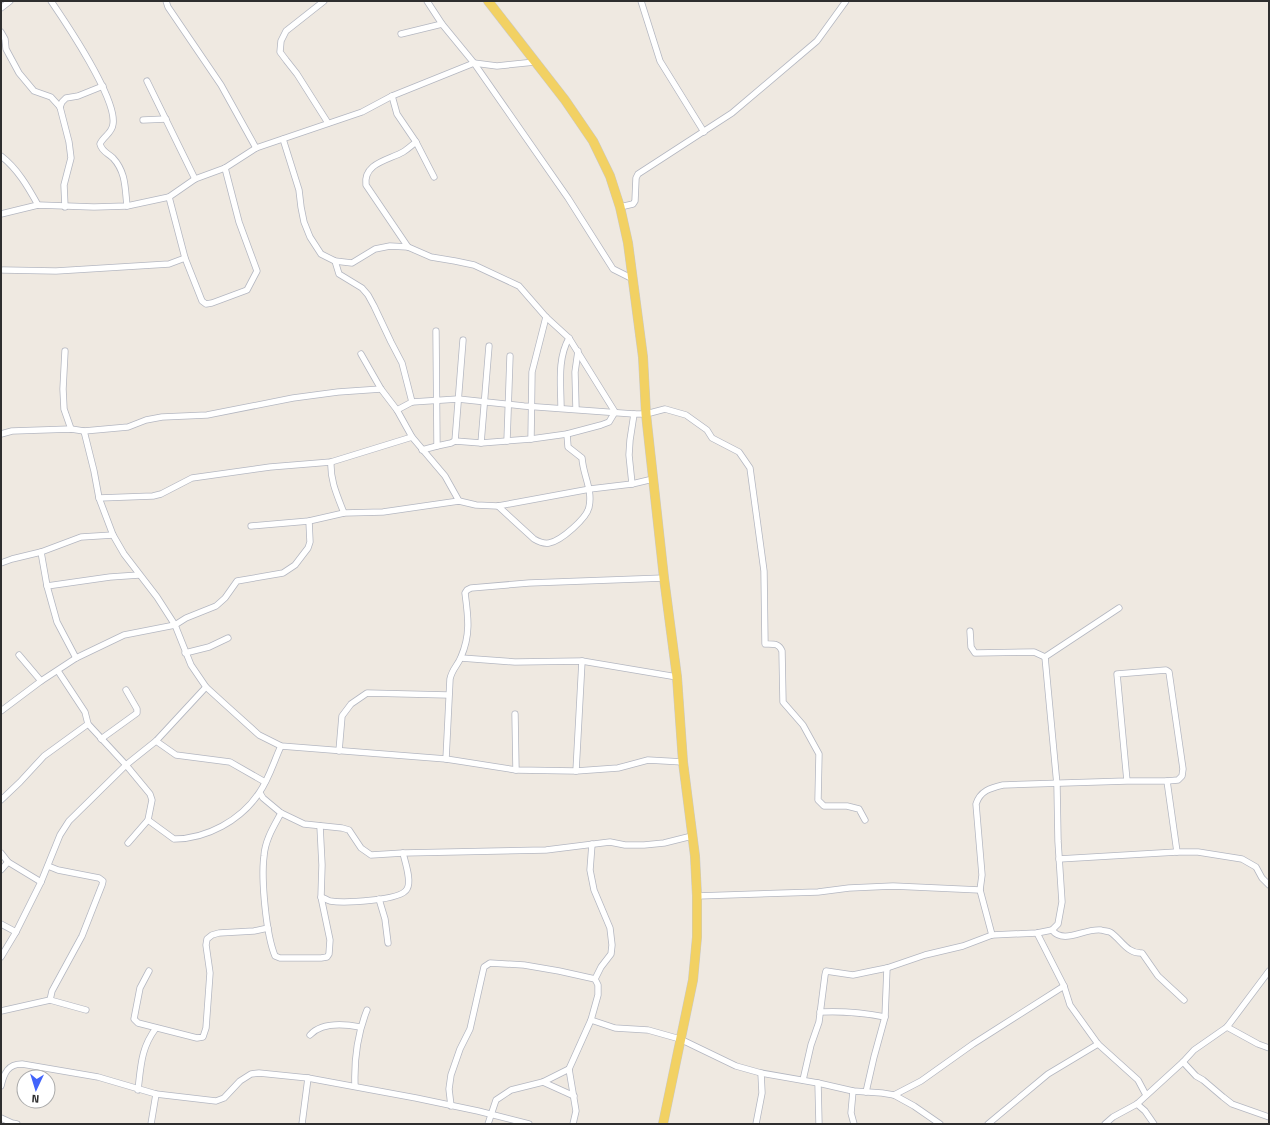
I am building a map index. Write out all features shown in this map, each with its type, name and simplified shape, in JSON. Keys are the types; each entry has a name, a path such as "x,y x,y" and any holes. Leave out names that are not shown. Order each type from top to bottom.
{"main road":[{"path":"488,1 565,100 593,141 610,176 620,208 634,279 643,358 646,414 664,578 677,677 683,762 695,856 697,896 697,937 693,980 663,1124"}],"street":[{"path":"1,8 10,1"},
{"path":"51,1 66,23 103,86 111,107 114,124 111,132 100,144 105,153 113,158 124,175 127,206"},
{"path":"166,1 168,7 221,85 256,148"},
{"path":"324,1 286,31 280,40 280,52 297,74 328,123"},
{"path":"427,1 442,24 474,63 568,198 613,269 634,279"},
{"path":"641,1 660,61 704,132"},
{"path":"620,208 633,204 635,201 636,178 638,174 732,113 818,42 846,1"},
{"path":"401,34 442,24"},
{"path":"1,32 5,39 6,49 19,73 34,90 51,97 60,107 69,142 71,158 64,185 66,207"},
{"path":"1,214 38,205 66,207 127,206 169,197 194,180 225,168 256,148 362,112 392,96 474,63 497,66 536,62"},
{"path":"147,80 194,180"},
{"path":"60,107 66,98 78,96 103,86"},
{"path":"392,96 397,114 416,142 434,176"},
{"path":"144,120 166,119"},
{"path":"283,138 299,190 301,207 307,230 321,254 335,261 352,263 375,249 390,246 408,247 430,257 474,265 519,286 546,317 569,338 615,412"},
{"path":"408,247 366,185 366,176 370,169 377,164 403,152 416,142"},
{"path":"1,156 9,162 25,183 38,205"},
{"path":"169,197 185,258 202,301 206,304 212,303 247,290 257,271 240,222 225,168"},
{"path":"3,270 56,271 161,265 169,264 185,258"},
{"path":"335,261 338,274 362,288 368,295 402,363 412,402"},
{"path":"531,439 532,372 546,317"},
{"path":"436,331 437,446"},
{"path":"561,408 561,365 565,345 569,338"},
{"path":"455,441 463,340"},
{"path":"481,443 489,346"},
{"path":"65,351 63,389 64,409 71,429"},
{"path":"576,409 575,372 578,351"},
{"path":"361,354 381,389 397,410 412,437 445,476 459,501"},
{"path":"507,441 510,356"},
{"path":"1,434 12,431 71,429 84,431 128,427 146,420 162,417 207,415 293,398 338,392 381,389"},
{"path":"397,410 412,402 458,399 634,414 646,414 665,409 686,415 707,430 712,438 739,452 750,468 764,571 765,644 776,644 782,651 783,702 803,725 819,754 818,800 824,806 847,806 859,810 865,820"},
{"path":"422,450 451,444 455,441 481,443 531,439 567,434 609,422 615,412"},
{"path":"632,484 629,455 634,414"},
{"path":"84,431 94,471 98,498 113,535 124,554 157,597 174,625 191,665 206,687 259,734 281,746 446,759 516,770 576,771 618,768 648,760 683,762"},
{"path":"498,506 534,539 541,543 550,543 568,533 587,512 590,506 590,489 582,466 582,458 568,447 567,434"},
{"path":"98,498 153,496 161,494 192,478 270,467 331,462 412,437"},
{"path":"331,462 330,474 334,490 344,512"},
{"path":"251,526 309,521 344,512 383,512 459,501 476,505 498,506 654,479"},
{"path":"2,708 76,658 124,635 174,625 186,618 216,606 225,598 237,581 283,573 295,565 308,548 310,542 309,521"},
{"path":"1,563 41,552 81,537 113,535"},
{"path":"41,552 47,586 57,622 76,658"},
{"path":"47,586 110,577 139,575"},
{"path":"446,759 448,695 452,671 461,658 467,635 469,621 465,593 467,590 471,588 529,583 664,578"},
{"path":"1045,657 1119,608"},
{"path":"970,631 971,647 975,653 1034,652 1045,657"},
{"path":"185,653 209,647 228,638"},
{"path":"19,655 41,681"},
{"path":"803,1080 811,1045 819,1022 826,971 854,975 887,968 925,955 963,946 992,935 1037,933 1052,930 1058,924 1062,902 1059,860 1057,785 1045,657"},
{"path":"461,658 515,662 582,661 677,677"},
{"path":"576,771 582,661"},
{"path":"992,935 980,890 982,862 976,804 981,794 1003,786 1178,780 1182,776 1183,769 1170,672 1166,670 1117,674 1127,781"},
{"path":"58,671 85,712 88,724 126,765 150,794 152,800 148,820 128,843"},
{"path":"1,956 16,932 41,882 60,835 69,821 126,765 156,741 206,687"},
{"path":"101,739 137,713 137,709 126,690"},
{"path":"339,751 342,716 351,704 367,693 448,695"},
{"path":"515,714 516,770"},
{"path":"1,800 44,756 88,724"},
{"path":"156,741 176,755 230,762 265,782"},
{"path":"148,820 174,840 194,838 212,831 245,810 260,793 281,746"},
{"path":"1167,781 1177,852"},
{"path":"260,793 263,798 281,813 304,824 349,830 361,848 371,855 546,850 610,842 626,845 644,845 664,843 692,836"},
{"path":"281,813 269,834 264,855 263,880 268,928 275,956 280,958 321,958 327,957 329,954 330,940 321,897 322,865 320,826"},
{"path":"592,844 590,870 594,890 610,928 612,945 611,954 601,967 595,979"},
{"path":"1059,860 1177,852 1198,852 1242,860 1256,867 1262,878 1269,885"},
{"path":"1,853 8,862 41,882"},
{"path":"321,897 330,900 343,901 379,899 395,897 405,892 408,889 409,883 403,853"},
{"path":"1,870 8,862"},
{"path":"48,866 58,870 99,878 103,881 82,936 52,991 50,1000"},
{"path":"697,896 818,892 849,888 893,886 980,890"},
{"path":"379,899 385,919 388,943"},
{"path":"1,924 16,932"},
{"path":"149,971 140,988 134,1019 138,1023 156,1028 197,1038 203,1037 206,1028 210,973 206,945 207,939 212,935 219,933 254,931 268,928"},
{"path":"1052,930 1056,935 1062,936 1071,936 1096,930 1109,931 1129,950 1136,953 1142,953 1158,976 1184,1000"},
{"path":"1037,933 1064,986 1070,1005 1098,1044 1138,1080 1146,1095"},
{"path":"451,1106 449,1089 451,1075 460,1049 470,1029 484,966 490,963 524,965 595,979"},
{"path":"866,1092 885,1017 887,968"},
{"path":"1105,1124 1113,1117 1137,1104 1194,1050 1228,1027 1269,971"},
{"path":"573,1124 576,1111 569,1069 591,1020 598,995 598,985 595,979"},
{"path":"894,1095 921,1081 973,1044 1064,986"},
{"path":"1,1011 50,1000 86,1010"},
{"path":"355,1086 354,1066 360,1027 367,1010"},
{"path":"820,1012 834,1011 857,1014 867,1013 885,1017"},
{"path":"591,1020 616,1028 648,1030 680,1039 736,1066 760,1073 803,1080 853,1091 882,1092 894,1095 914,1106 940,1124"},
{"path":"310,1035 314,1030 321,1027 346,1025 360,1027"},
{"path":"1228,1027 1258,1044 1269,1048"},
{"path":"138,1090 142,1056 148,1039 156,1028"},
{"path":"988,1124 1048,1074 1098,1044"},
{"path":"1183,1062 1196,1076 1232,1104 1269,1117"},
{"path":"1,1086 4,1074 16,1064 22,1064 98,1077 138,1090 156,1094 216,1101 224,1098 240,1081 251,1074 259,1073 308,1078 355,1086 491,1114 529,1124"},
{"path":"488,1124 496,1100 511,1090 543,1082 569,1069"},
{"path":"756,1124 762,1093 760,1073"},
{"path":"302,1124 308,1078"},
{"path":"543,1082 574,1096"},
{"path":"818,1083 819,1124"},
{"path":"853,1091 851,1113 854,1124"},
{"path":"152,1124 156,1094"},
{"path":"1137,1104 1145,1111 1154,1124"},
{"path":"1,1118 13,1124"}]}
